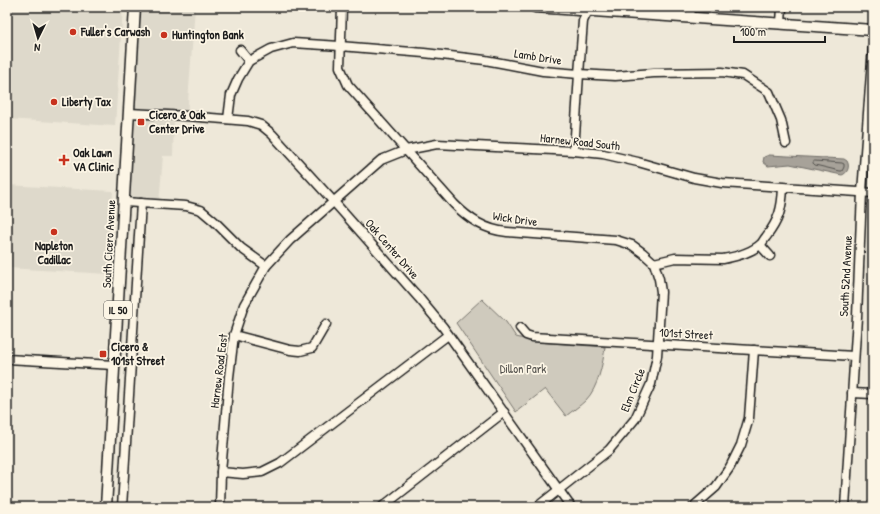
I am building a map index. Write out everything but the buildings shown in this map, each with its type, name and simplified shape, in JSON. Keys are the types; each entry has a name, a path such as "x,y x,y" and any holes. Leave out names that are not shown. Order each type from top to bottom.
{"main road":[{"name":"South Cicero Avenue","path":"106,507 135,7"},
{"path":"535,7 690,12 781,23 873,30"}],"street":[{"name":"Wick Drive","path":"342,7 340,68 348,85 454,204 472,220 497,231 616,240 632,245 654,263"},
{"path":"781,23 782,7"},
{"path":"574,151 583,21 589,9"},
{"name":"Lamb Drive","path":"228,119 231,95 238,79 249,61 271,49 292,44 340,46 485,60 543,71 579,74 615,76 654,73 722,72 743,75 769,92 781,120 786,143"},
{"name":"South 52nd Avenue","path":"845,507 862,192 873,47"},
{"path":"240,50 249,61"},
{"name":"Oak Center Drive","path":"129,113 248,121 261,125 272,134 419,298 448,335 571,507"},
{"name":"Harnew Road South","path":"334,202 381,160 406,150 437,144 574,151 603,154 694,178 722,183 873,193"},
{"path":"654,263 675,258 730,258 746,253 760,245 779,215 783,188"},
{"path":"124,202 186,206 201,210 241,248 266,266"},
{"name":"Harnew Road East","path":"220,507 221,472 229,377 234,335 244,305 266,266 290,240 334,202"},
{"path":"122,507 141,203"},
{"path":"760,245 770,256"},
{"name":"Elm Circle","path":"537,507 608,450 635,419 650,384 657,356 661,292 654,263"},
{"path":"234,335 290,350 300,351 312,348 326,324"},
{"name":"101st Street","path":"520,328 526,335 532,337 854,356"},
{"path":"221,472 243,474 262,472 280,463 448,335"},
{"path":"693,507 716,487 730,467 742,445 748,418 754,350"},
{"path":"7,359 114,365"},
{"path":"852,393 873,394"},
{"path":"382,507 504,412"}],"shaded area":[{"path":"7,7 123,7 115,126 7,119"},
{"path":"135,7 195,7 187,116 174,116 173,156 163,156 159,204 124,202"},
{"path":"7,185 113,191 108,274 7,268"}],"green space":[{"name":"Dillon Park","path":"482,299 506,322 516,337 537,342 605,347 597,382 586,400 566,416 545,389 516,412 456,323"}],"water":[{"path":"769,155 844,159 848,163 848,167 846,173 842,175 790,164 768,166 763,162 764,157"}],"place":[{"name":"Fuller's Carwash","path":"73,32"},
{"name":"Huntington Bank","path":"164,35"},
{"name":"Liberty Tax","path":"54,102"},
{"name":"Cicero & Oak Center Drive","path":"141,122"},
{"name":"Oak Lawn VA Clinic","path":"64,160"},
{"name":"Napleton Cadillac","path":"54,232"},
{"name":"Cicero & 101st Street","path":"103,354"}]}
